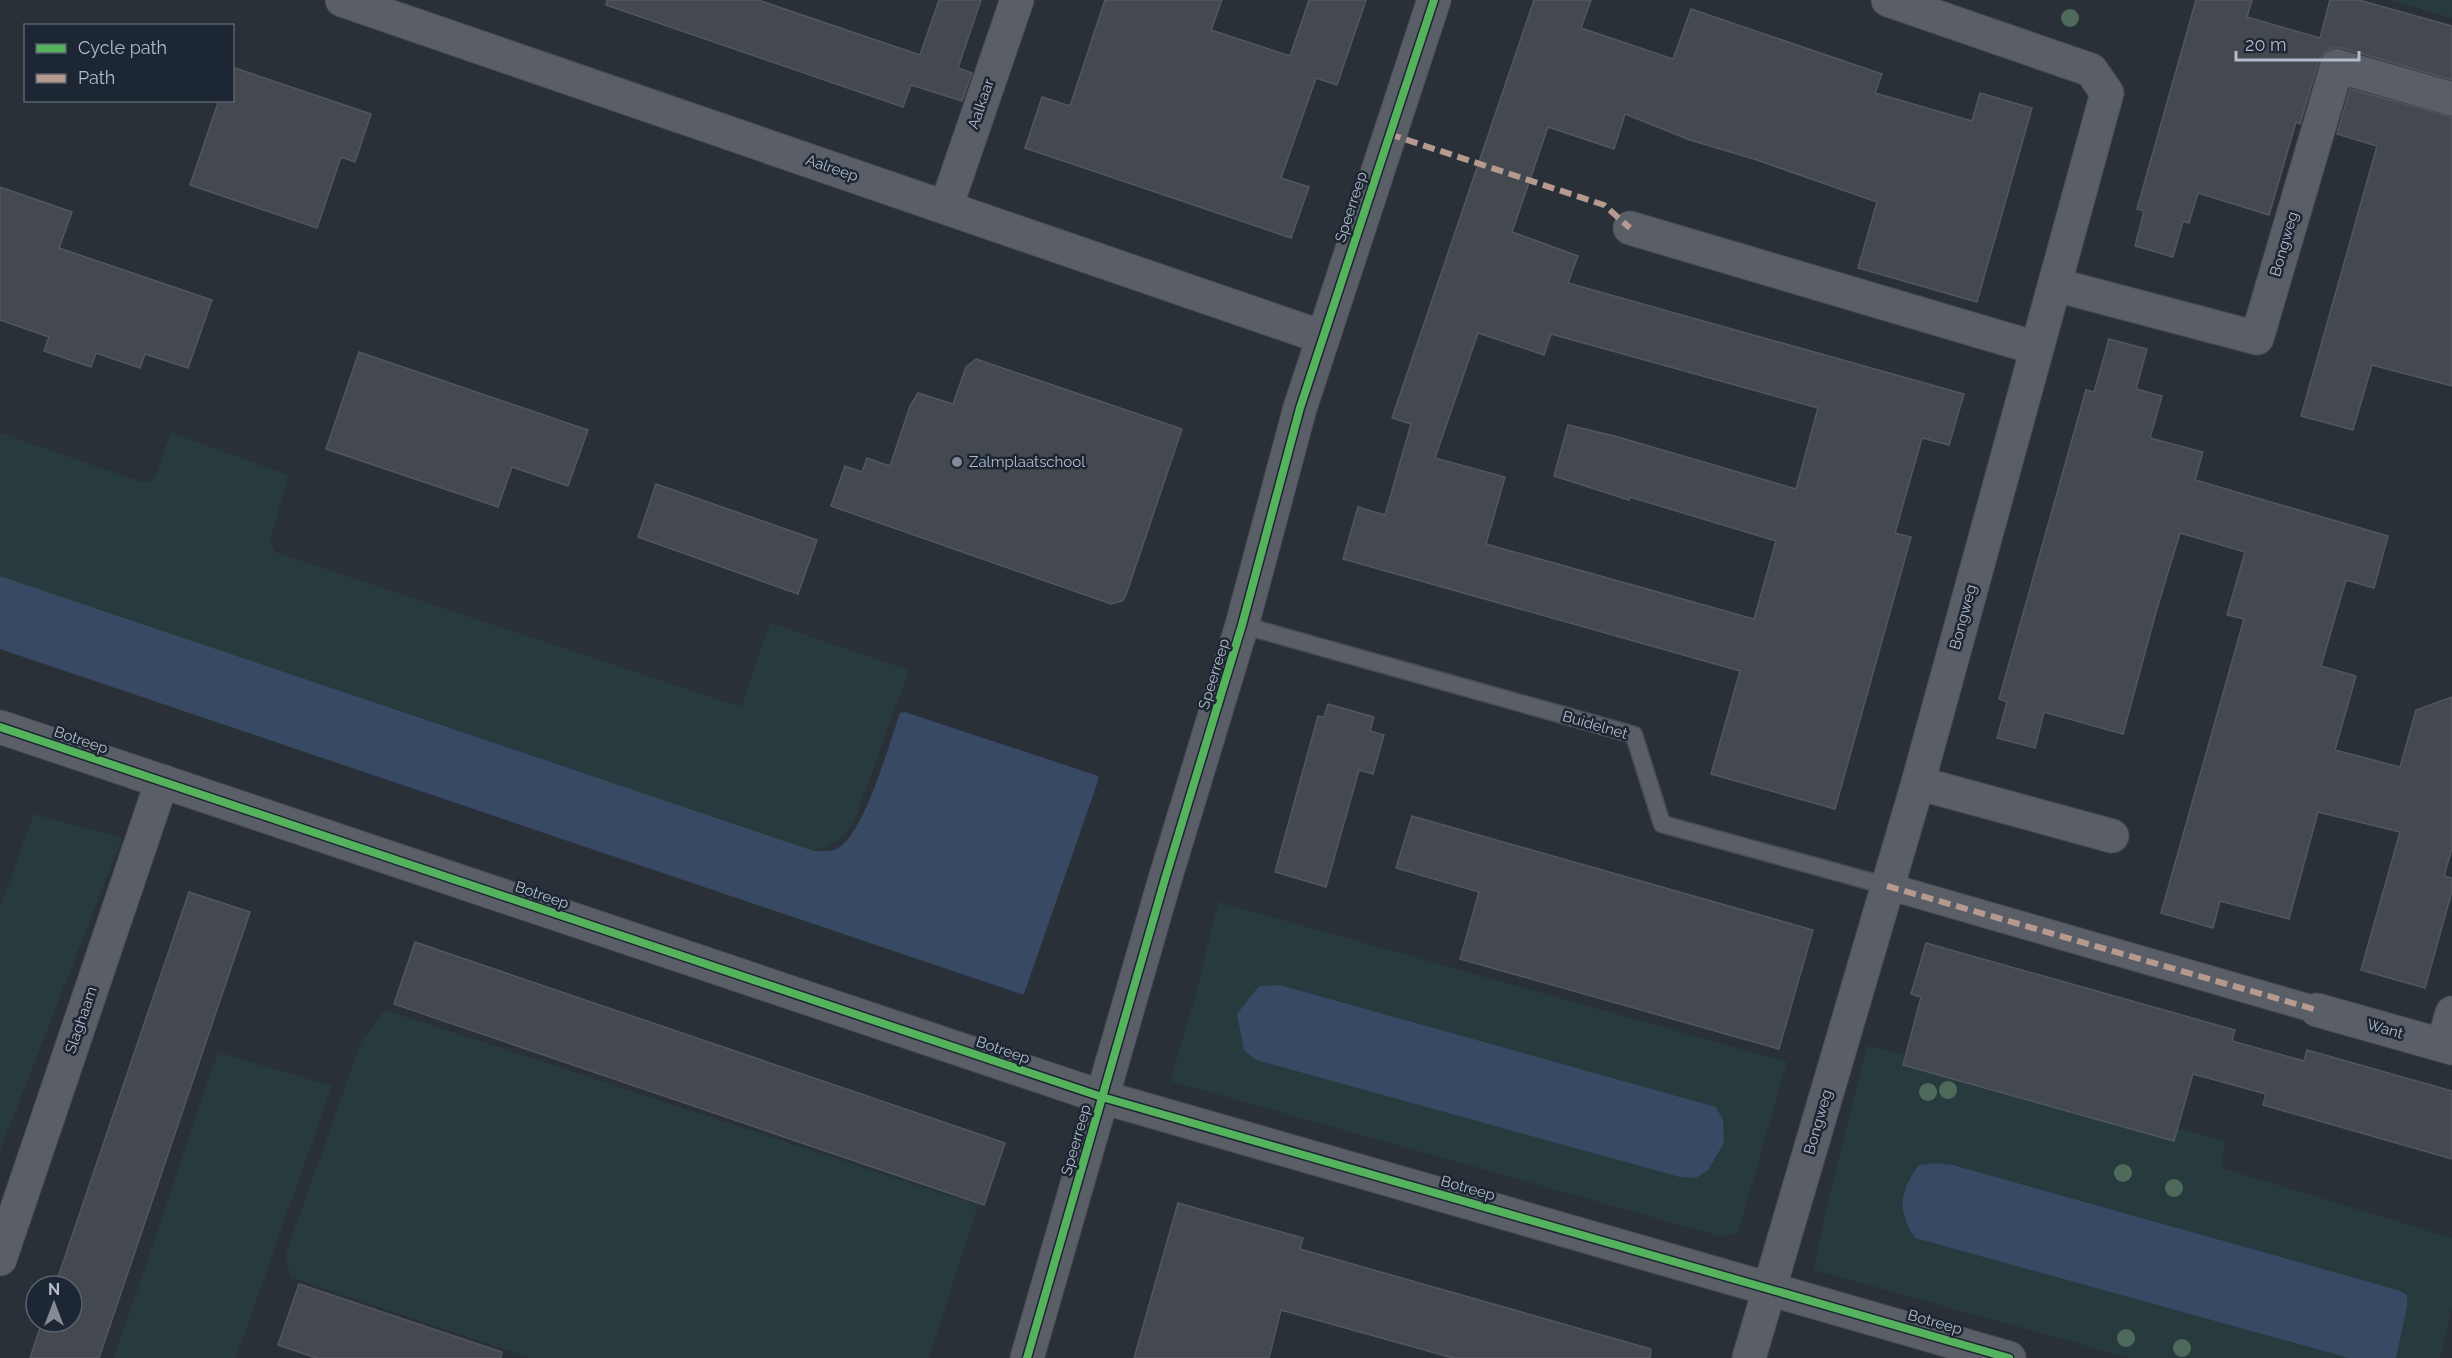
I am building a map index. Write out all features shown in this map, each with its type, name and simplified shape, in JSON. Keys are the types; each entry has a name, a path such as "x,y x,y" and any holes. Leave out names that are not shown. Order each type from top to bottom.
{"street":[{"name":"Aalreep","path":"342,0 1322,336"},
{"name":"Aalkaar","path":"946,207 1017,0"},
{"name":"Speerreep","path":"1027,1358 1242,625 1300,408 1434,0"},
{"name":"Bongweg","path":"1749,1358 1918,783 2107,93 2091,70 1888,0"},
{"name":"Bongweg","path":"2056,285 2257,338 2337,66 2452,99"},
{"path":"1630,228 2036,348"},
{"name":"Botreep","path":"0,726 1102,1097 2009,1358"},
{"name":"Slaghaam","path":"0,1259 162,781"},
{"path":"1918,783 2112,836"},
{"path":"1887,886 2318,1010"},
{"name":"Want","path":"2318,1010 2447,1047"},
{"path":"2447,1047 2452,1013"}],"lane":[{"name":"Buidelnet","path":"1242,625 1634,735 1662,824 1887,886"}],"green space":[{"path":"2389,0 2452,0 2452,18"},
{"path":"0,433 145,483 154,479 171,433 289,475 270,540 275,552 741,707 770,623 909,670 853,822 841,838 814,851 0,576"},
{"path":"34,814 122,838 0,1151 0,907"},
{"path":"1218,902 1787,1062 1738,1233 1723,1237 1170,1081 1195,998","holes":["1280,985 1716,1107 1259,986"]},
{"path":"385,1010 978,1205 929,1358 530,1358 290,1277 286,1254 361,1042"},
{"path":"1867,1045 2225,1141 2222,1168 2452,1238 2452,1309 2440,1358 2396,1358 2407,1307 2398,1290 1953,1165 1915,1238 2349,1358 2130,1358 1814,1270 1825,1214"},
{"path":"218,1052 332,1086 236,1358 114,1358"}],"water":[{"path":"0,576 814,851 830,851 838,848 848,839 857,825 875,787 900,713 905,712 1098,776 1098,781 1024,994 1021,994 0,649"},
{"path":"1280,985 1716,1107 1723,1120 1724,1143 1708,1170 1696,1178 1680,1177 1256,1060 1244,1050 1237,1014 1259,986"},
{"path":"1936,1163 1953,1165 2398,1290 2407,1295 2407,1307 2396,1358 2349,1358 1915,1238 1905,1219 1904,1193 1919,1165"}],"building":[{"path":"607,0 758,0 920,55 939,0 981,0 958,68 972,73 962,101 911,85 903,107 606,5"},
{"path":"1105,0 1222,0 1211,30 1290,56 1309,0 1366,0 1337,85 1316,78 1281,178 1309,187 1291,238 1025,148 1042,97 1070,106"},
{"path":"1534,0 1591,0 1581,28 1673,59 1691,9 1882,74 1875,93 1972,121 1980,93 2032,108 1977,302 1858,268 1877,202 1754,159 1690,140 1625,114 1614,149 1548,127 1512,232 1578,256 1568,283 1964,394 1949,445 1922,438 1895,533 1911,537 1835,809 1711,774 1740,671 1343,559 1358,507 1385,515 1411,424 1392,418","holes":["1478,333 1544,355 1551,334 1818,408 1796,489 1618,437 1568,425 1554,476 1629,500 1630,497 1776,541 1754,619 1486,544 1505,477 1435,458"]},
{"path":"2196,0 2252,0 2247,17 2320,38 2330,0 2359,0 2452,26 2452,80 2342,48 2332,48 2319,60 2300,124 2296,122 2269,215 2198,193 2189,223 2183,221 2173,257 2135,246 2144,211 2137,209"},
{"path":"234,68 371,114 355,162 341,157 317,228 190,185 218,102 234,102"},
{"path":"2350,89 2452,117 2452,386 2372,365 2353,430 2301,416 2377,146 2337,134"},
{"path":"0,187 72,212 59,248 212,300 188,368 145,354 140,368 96,353 91,367 44,351 49,337 0,320"},
{"path":"2109,339 2147,349 2136,389 2162,396 2150,438 2203,452 2195,480 2388,536 2374,588 2346,580 2321,666 2356,676 2335,750 2400,767 2416,710 2452,697 2452,848 2444,876 2452,878 2452,891 2425,988 2361,970 2400,832 2318,812 2289,919 2220,901 2213,928 2161,913 2244,619 2227,615 2245,552 2180,533 2123,734 2044,712 2035,748 1997,738 2007,702 1999,699 2086,390 2094,392"},
{"path":"359,352 588,430 568,486 512,467 498,507 326,449"},
{"path":"976,359 1182,429 1126,595 1122,601 1111,604 831,506 845,466 862,472 867,458 890,466 910,406 918,393 953,404 966,367"},
{"path":"656,484 817,540 798,594 638,537"},
{"path":"1328,704 1374,717 1370,731 1384,735 1373,774 1359,770 1326,887 1275,872 1318,716 1324,717"},
{"path":"1412,816 1813,930 1779,1049 1460,959 1479,892 1396,868"},
{"path":"189,892 250,912 99,1358 30,1358 38,1334 84,1334 84,1274 59,1274"},
{"path":"415,942 1005,1143 984,1205 394,1004"},
{"path":"1926,943 2235,1030 2232,1041 2304,1061 2307,1050 2452,1091 2452,1159 2263,1105 2266,1094 2193,1074 2174,1141 1903,1065 1921,997 1911,994"},
{"path":"1178,1203 1303,1238 1300,1249 1651,1349 1650,1358 1453,1358 1281,1310 1269,1358 1134,1358"},
{"path":"299,1284 502,1352 501,1358 316,1358 278,1345"}],"marked path":[{"path":"1389,134 1604,205 1630,228"},
{"path":"1887,886 2317,1010"}],"cycle path":[{"path":"1027,1358 1165,879 1242,625 1300,408 1434,0"},
{"path":"0,727 1102,1097 2009,1358"}],"place":[{"name":"Zalmplaatschool","path":"957,462"}]}
